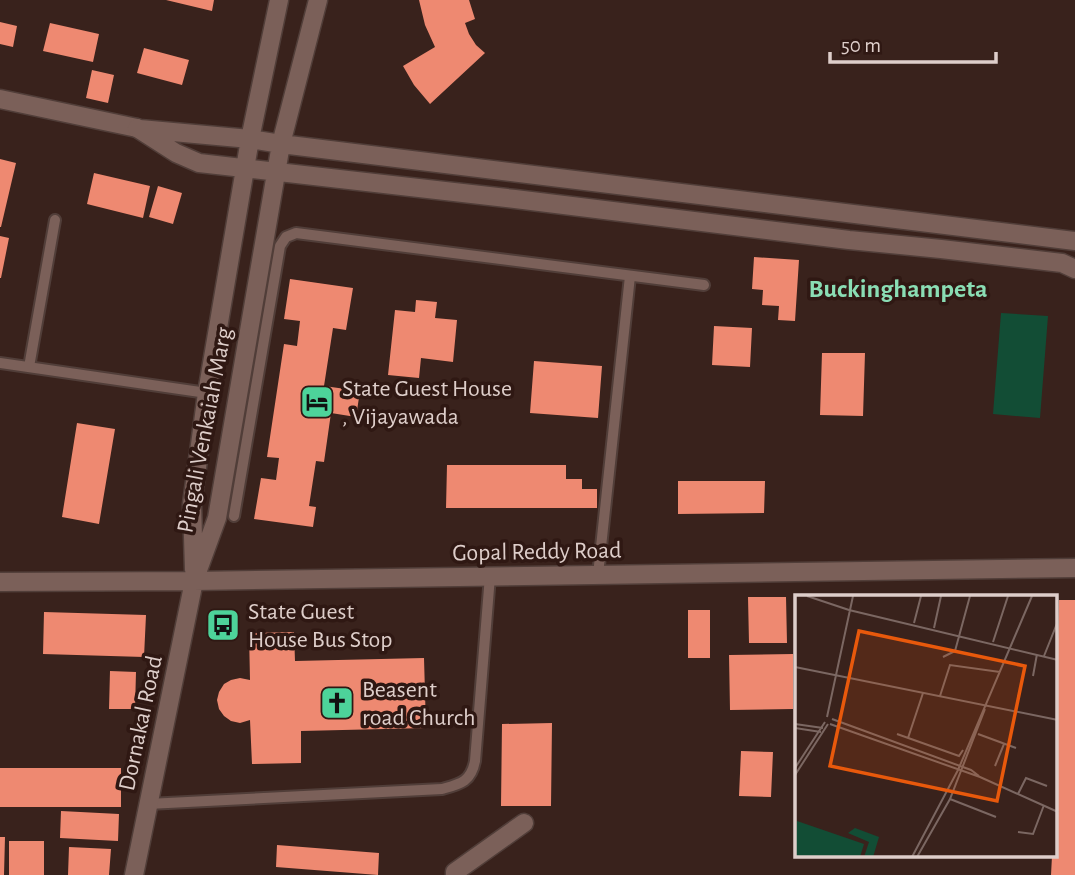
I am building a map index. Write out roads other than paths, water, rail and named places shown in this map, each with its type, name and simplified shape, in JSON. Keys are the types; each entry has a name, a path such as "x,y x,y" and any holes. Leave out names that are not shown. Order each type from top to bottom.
{"street":[{"name":"Pingali Venkaiah Marg","path":"194,581 192,504 207,393 250,139 279,0"},
{"name":"Pingali Venkaiah Marg","path":"194,581 217,518 281,144 318,0"},
{"path":"0,99 137,128 250,139 1075,241"},
{"path":"137,128 176,153 199,163 529,200 836,239 1062,263 1075,269"},
{"name":"Gopal Reddy Road","path":"0,582 1075,568"},
{"name":"Dornakal Road","path":"134,875 194,581"},
{"path":"455,875 455,872 524,823"}],"lane":[{"path":"29,367 55,220"},
{"path":"234,516 280,246 286,237 296,233 704,285"},
{"path":"598,575 630,276"},
{"path":"0,363 207,393"},
{"path":"148,804 442,789 467,779 473,771 475,761 490,576"}],"place":[{"name":"State Guest House , Vijayawada","path":"317,402"},
{"name":"State Guest House Bus Stop","path":"223,625"},
{"name":"Beasent road Church","path":"337,703"}],"district":[{"name":"Buckinghampeta","path":"898,288"}]}
